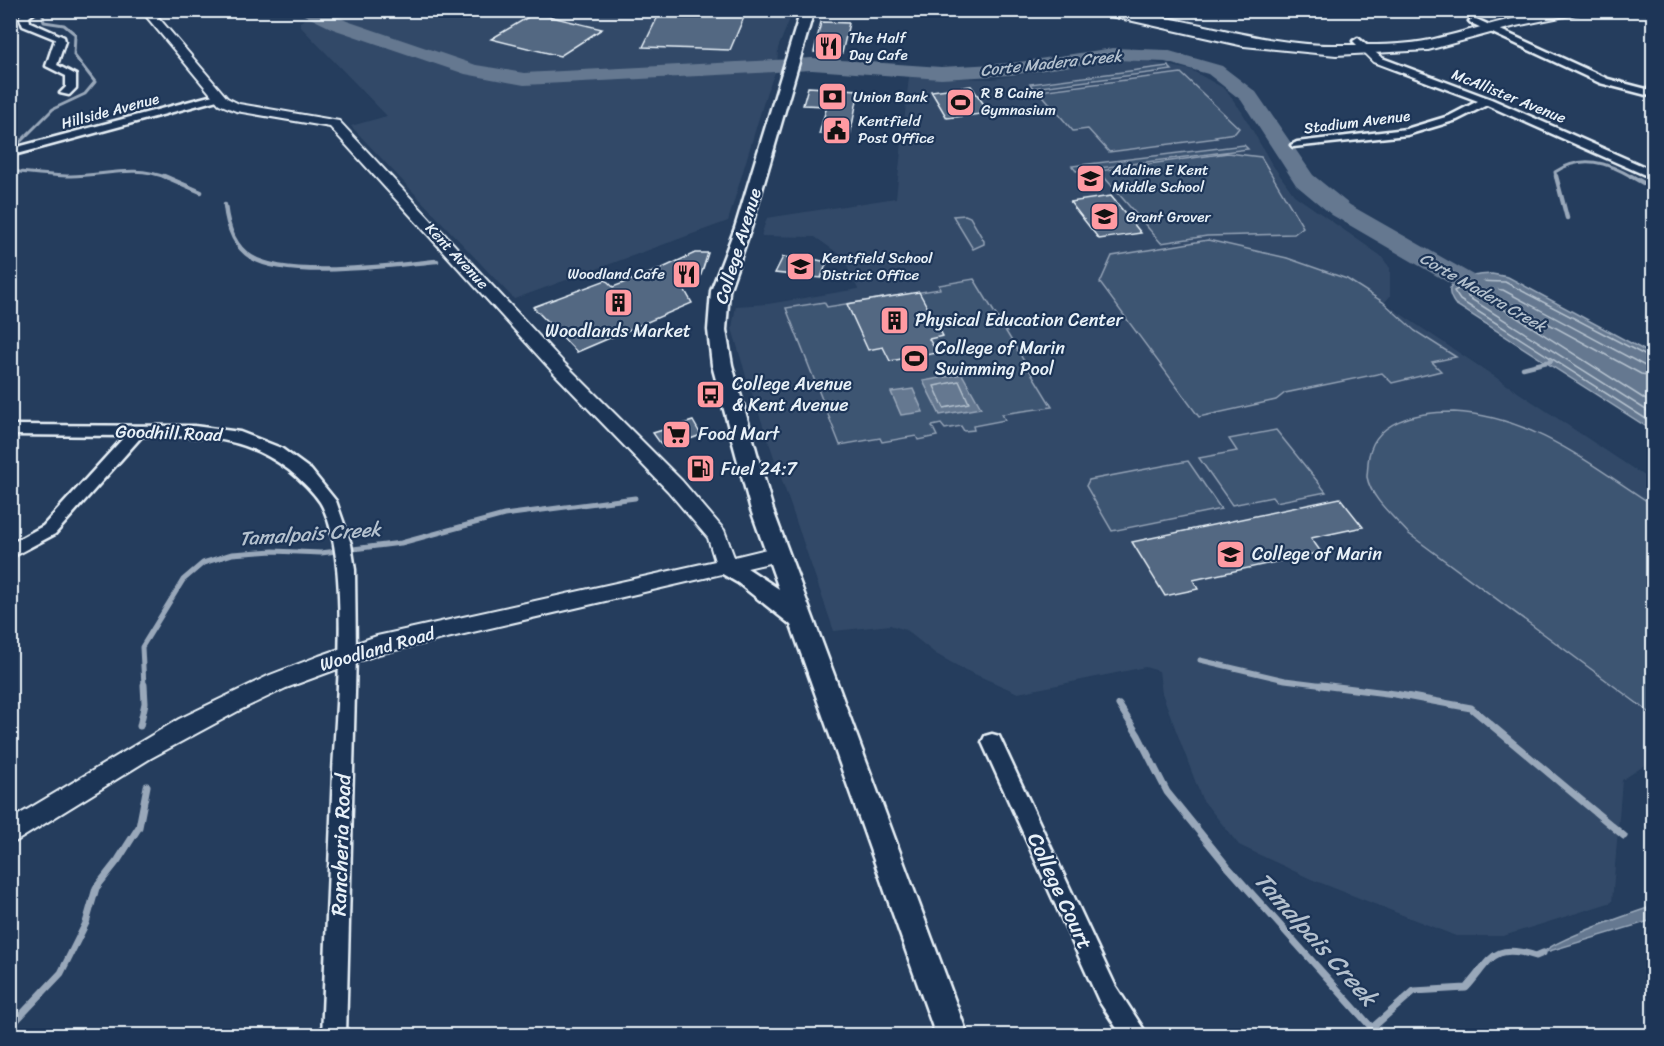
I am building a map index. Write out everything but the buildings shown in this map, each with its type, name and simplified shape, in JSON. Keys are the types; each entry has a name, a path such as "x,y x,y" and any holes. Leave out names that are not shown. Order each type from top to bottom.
{"main road":[{"name":"College Avenue","path":"807,10 738,244 720,291 718,311 722,365 762,510 952,1035"},
{"path":"1102,10 1144,13 1277,46 1428,45 1575,10"},
{"path":"1362,45 1415,36 1515,10"},
{"path":"727,566 746,577 801,619"}],"street":[{"path":"33,10 24,16 26,24 59,37 60,41 51,66 71,75 71,88 65,93"},
{"name":"Kent Avenue","path":"146,10 217,97 236,107 334,124 558,367 675,486 717,535 727,566"},
{"path":"1474,21 1604,81 1653,94"},
{"name":"McAllister Avenue","path":"1362,45 1374,58 1385,63 1487,101 1653,176"},
{"name":"Hillside Avenue","path":"10,153 217,97"},
{"name":"Stadium Avenue","path":"1297,144 1407,132 1453,118 1487,101"},
{"name":"Goodhill Road","path":"10,430 219,432 240,436 276,452 305,474 328,501 344,552 347,654"},
{"path":"10,552 49,530 138,430"},
{"name":"Woodland Road","path":"10,834 113,767 198,718 292,675 347,654 779,554"},
{"name":"Rancheria Road","path":"334,1035 347,654"},
{"name":"College Court","path":"992,741 1107,993 1136,1035"}],"shaded area":[{"path":"320,10 793,11 778,48 777,68 767,91 728,221 514,299 351,126 387,116 300,26 300,22"},
{"name":"College of Marin","path":"1140,60 1191,70 1225,89 1242,112 1271,163 1294,195 1381,256 1390,268 1390,296 1384,303 1653,482 1653,760 1622,780 1612,902 1503,936 1456,936 1311,879 1239,845 1202,799 1162,693 1159,671 1145,667 1018,693 963,669 936,654 906,630 890,625 834,631 746,376 732,328 736,306 768,304 858,289 842,256 815,237 761,236 767,218 896,198 909,77 993,79 1100,62"},
{"path":"1168,66 1172,70 1033,88 1030,84"},
{"path":"1181,73 1239,128 1235,133 1215,136 1217,138 1109,152 1088,129 1073,131 1039,91"},
{"path":"1244,145 1248,149 1076,171 1072,166"},
{"path":"1228,153 1261,157 1303,227 1294,234 1207,236 1161,243 1099,171"},
{"path":"953,216 970,217 984,241 984,244 973,249"},
{"path":"1208,240 1287,258 1347,279 1383,302 1415,331 1456,357 1432,362 1441,371 1392,383 1382,373 1285,393 1276,400 1199,417 1100,283 1112,256"},
{"name":"College of Marin Swimming Pool","path":"974,279 1052,407 1002,414 1005,420 973,426 974,430 964,431 961,426 945,429 941,424 932,426 937,436 918,440 916,436 882,442 880,438 840,445 786,308 824,302 827,307 940,289 939,285"},
{"path":"1454,412 1482,415 1535,432 1583,459 1653,505 1653,715 1409,534 1373,493 1367,477 1371,448 1387,428 1412,417"},
{"path":"1276,430 1326,492 1276,502 1272,497 1232,505 1199,458 1237,451 1229,439"},
{"path":"1188,461 1221,509 1112,531 1086,486 1089,480"}],"water":[{"name":"Corte Madera Creek","path":"1492,274 1508,277 1653,355 1653,431 1455,304 1450,295 1453,283 1467,277"},
{"path":"962,374 981,408 940,415 923,381"},
{"path":"913,389 923,412 901,415 891,392"},
{"path":"1653,906 1653,920 1543,953 1577,934"}],"waterway":[{"name":"Corte Madera Creek","path":"309,10 340,25 472,70 524,79 812,64 941,73 1012,69 1113,54 1166,56 1215,70 1249,96 1304,180 1341,210 1501,302"},
{"path":"19,143 53,109 85,94 95,82 74,55 75,34 64,25 44,22 43,16"},
{"path":"1556,178 1555,172 1565,166 1585,162 1604,164 1634,178"},
{"path":"10,171 71,176 131,171 167,178"},
{"path":"164,176 201,192"},
{"path":"1556,176 1567,218"},
{"path":"1631,176 1654,189"},
{"path":"225,205 227,220 235,241 251,257 268,264 289,268 341,269 437,261"},
{"path":"1523,368 1551,361"},
{"name":"Tamalpais Creek","path":"144,686 142,647 183,580 203,563 232,554 273,551 321,553 401,543 504,515 635,498"},
{"path":"1200,660 1285,680 1333,686"},
{"name":"Tamalpais Creek","path":"140,726 145,703 144,685"},
{"path":"1321,685 1395,694 1471,708 1624,836"},
{"name":"Tamalpais Creek","path":"1119,705 1138,735 1167,792 1227,866 1372,1028 1414,991 1466,988 1488,961 1501,952 1521,952 1536,956 1543,953"},
{"name":"Tamalpais Creek","path":"10,1027 61,973 86,923 96,888 118,860 139,827 147,786"}],"place":[{"name":"The Half Day Cafe","path":"828,47"},
{"name":"Union Bank","path":"832,97"},
{"name":"R B Caine Gymnasium","path":"960,102"},
{"name":"Kentfield Post Office","path":"837,130"},
{"name":"Adaline E Kent Middle School","path":"1091,179"},
{"name":"Grant Grover","path":"1105,217"},
{"name":"Kentfield School District Office","path":"801,267"},
{"name":"Woodland Cafe","path":"686,274"},
{"name":"Woodlands Market","path":"618,302"},
{"name":"Physical Education Center","path":"894,320"},
{"name":"College of Marin Swimming Pool","path":"914,358"},
{"name":"College Avenue & Kent Avenue","path":"711,394"},
{"name":"Food Mart","path":"677,434"},
{"name":"Fuel 24:7","path":"700,469"},
{"name":"College of Marin","path":"1231,554"}]}
